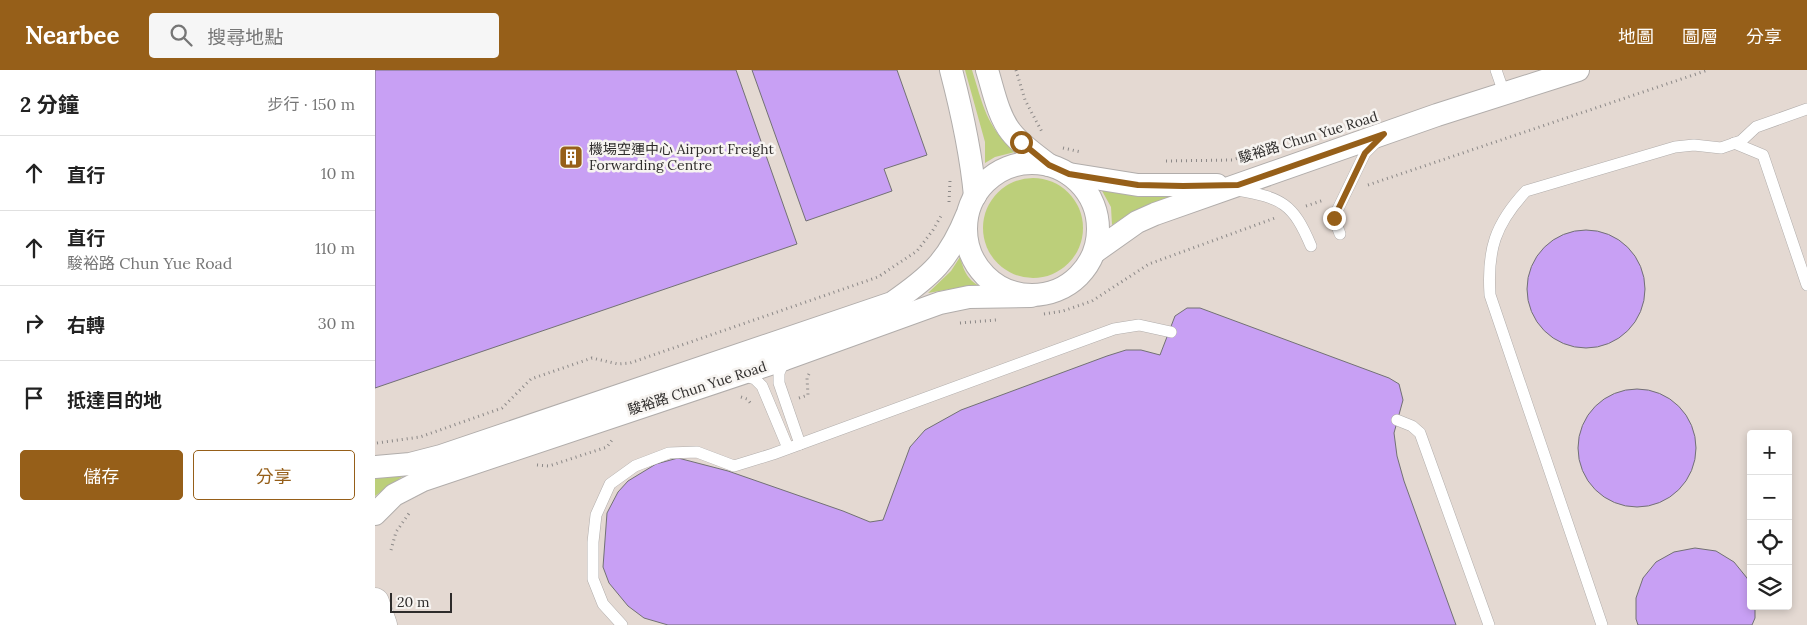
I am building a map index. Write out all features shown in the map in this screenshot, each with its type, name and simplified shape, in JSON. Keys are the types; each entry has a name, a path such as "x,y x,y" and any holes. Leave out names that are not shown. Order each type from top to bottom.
{"street":[{"path":"951,70 971,156 971,205 966,234 970,253 980,270 994,284 1012,292 1031,296 1052,293 1071,284 1086,269 1096,250 1099,229 1096,208 1085,188 1061,162 1021,142 1010,131 987,70"},
{"name":"駿裕路 Chun Yue Road","path":"1096,250 1137,222 1155,214 1504,93 1578,70"},
{"path":"971,205 985,182 999,172 1015,165 1061,162"},
{"name":"駿裕路 Chun Yue Road","path":"1061,162 1138,185 1234,187"},
{"name":"駿裕路 Chun Yue Road","path":"375,467 410,464 441,456 892,303 915,287 946,257 958,239 971,205"},
{"name":"駿裕路 Chun Yue Road","path":"375,514 395,495 423,480 785,359 940,303 969,297 1031,296"},
{"path":"375,602 383,625"}],"lane":[{"path":"1496,70 1504,93"},
{"path":"1602,625 1490,295 1488,271 1493,240 1512,206 1526,191 1675,147 1694,145 1721,148 1741,141 1756,127 1807,109"},
{"path":"1340,234 1334,218 1336,213 1365,153 1384,134"},
{"path":"1734,143 1763,155 1807,285"},
{"path":"1234,187 1266,195 1284,204 1301,222 1311,246"},
{"path":"623,625 603,604 593,579 593,542 596,515 610,484 635,466 669,453 697,452 734,466 801,444 1114,329 1139,325 1171,332"},
{"path":"785,359 779,373 779,383 801,444"},
{"path":"740,374 755,379 762,386 788,448"},
{"path":"1397,420 1411,426 1420,433 1489,625"}],"path":[{"path":"1016,70 1025,100 1042,132 1049,137"},
{"path":"1056,143 1061,162 1081,152"},
{"name":"駿裕路 Chun Yue Road","path":"1158,161 1232,160 1279,146"},
{"path":"375,444 420,437 502,408 531,379 593,358 618,364 630,363 878,277 917,251 933,230 949,201"}],"shaded area":[{"path":"375,70 1807,70 1807,625 375,625"}],"green space":[{"path":"965,70 972,70 992,124 1015,152 995,157 985,163 985,142"},
{"path":"1033,178 1052,182 1068,193 1079,209 1083,228 1079,247 1068,263 1052,274 1033,278 1014,274 998,263 987,247 983,228 987,209 998,193 1014,182"},
{"path":"1101,189 1190,194 1131,213 1112,225 1111,207"},
{"path":"960,257 967,276 983,288 957,288 928,293 951,271"},
{"path":"406,474 375,496 375,476"}],"building":[{"name":"機場空運中心 Airport Freight Forwarding Centre","path":"375,70 736,70 797,244 375,388"},
{"path":"752,70 897,70 927,155 884,169 892,191 806,221"},
{"path":"1586,230 1609,234 1628,247 1641,266 1645,289 1641,312 1628,331 1609,344 1586,348 1563,344 1544,331 1531,312 1527,289 1531,266 1544,247 1563,234"},
{"path":"1187,308 1200,308 1389,378 1399,384 1403,400 1394,433 1397,456 1404,481 1456,625 668,625 644,618 628,606 609,583 603,567 607,513 618,492 628,481 656,464 678,458 728,471 870,522 883,520 910,447 925,430 961,410 1107,356 1126,350 1141,350 1160,355 1175,316"},
{"path":"1637,389 1660,393 1679,406 1692,425 1696,448 1692,471 1679,490 1660,503 1637,507 1614,503 1595,490 1582,471 1578,448 1582,425 1595,406 1614,393"},
{"path":"1695,548 1716,551 1734,562 1747,578 1747,610 1755,610 1755,618 1752,625 1638,625 1636,619 1636,598 1643,578 1656,562 1674,552"}],"place":[{"name":"機場空運中心 Airport Freight Forwarding Centre","path":"571,157"}],"route":[{"path":"1021,142 1049,165 1069,174 1138,185 1238,185 1384,134 1365,153 1334,218"}]}
